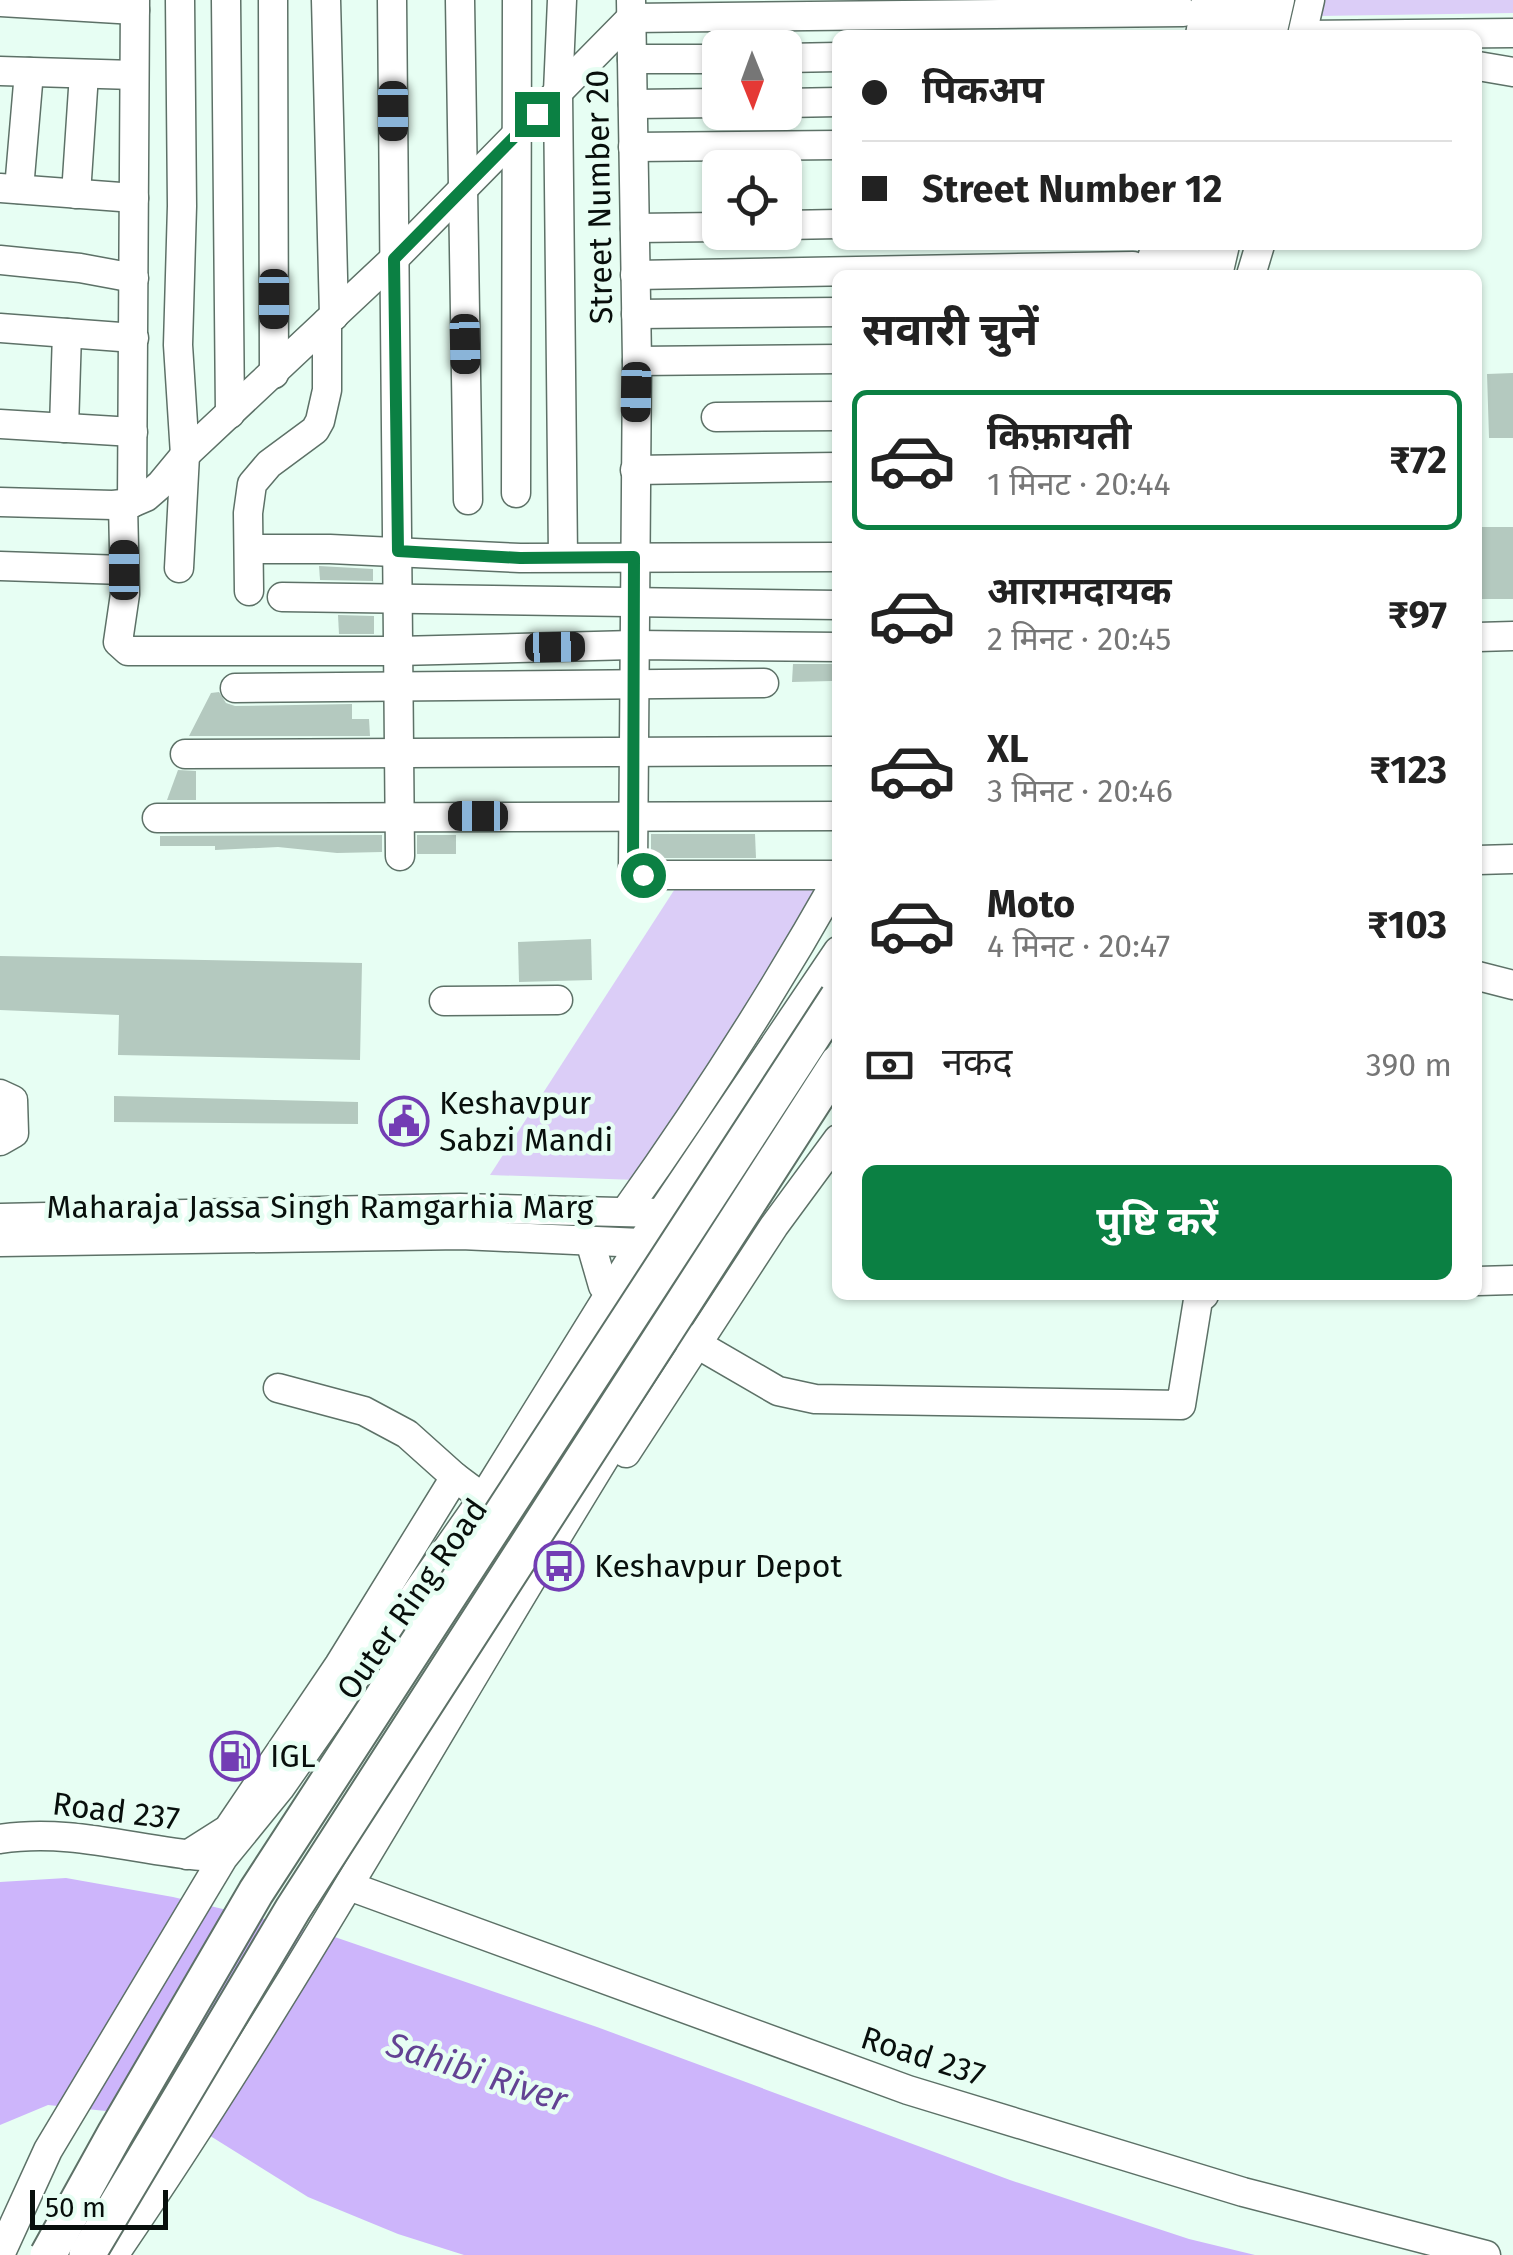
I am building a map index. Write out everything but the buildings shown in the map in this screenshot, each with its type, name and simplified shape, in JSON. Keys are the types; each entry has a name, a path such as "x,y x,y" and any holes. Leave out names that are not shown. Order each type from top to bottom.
{"main road":[{"path":"1223,30 1228,0"},
{"path":"1251,30 1256,0"},
{"name":"Outer Ring Road","path":"48,2255 256,1892 832,1006"},
{"name":"Outer Ring Road","path":"88,2255 293,1909 832,1072"}],"street":[{"path":"179,568 185,455 179,385 180,0"},
{"path":"226,0 230,414"},
{"path":"273,0 274,374"},
{"path":"249,591 252,484 269,464 316,430 324,410 331,319 326,0"},
{"path":"392,0 400,856"},
{"path":"460,0 468,500"},
{"path":"516,494 517,0"},
{"path":"562,0 558,92 563,558"},
{"path":"1273,30 1280,0"},
{"path":"1303,30 1310,0"},
{"path":"0,2 135,5 132,432 124,606 118,642 128,651 398,651 634,645 832,647"},
{"path":"0,502 128,503 160,484 185,455 394,259 558,92 631,9 983,16 1188,12"},
{"name":"Street Number 20","path":"631,9 636,275 633,870 832,876"},
{"path":"1482,32 1513,32"},
{"path":"802,58 832,57"},
{"path":"632,59 702,58"},
{"path":"1482,67 1513,72"},
{"path":"0,71 134,75"},
{"path":"29,72 9,189 134,198"},
{"path":"76,194 84,74"},
{"path":"802,102 832,102"},
{"path":"633,104 702,103"},
{"path":"634,148 832,144"},
{"path":"802,225 832,224"},
{"path":"634,228 702,226"},
{"path":"0,260 134,278"},
{"path":"636,275 984,262 1137,265"},
{"path":"636,314 832,312"},
{"path":"0,328 134,338"},
{"path":"64,428 66,333"},
{"path":"636,361 832,359"},
{"path":"716,417 832,416"},
{"path":"0,424 132,432"},
{"path":"635,470 832,467"},
{"path":"249,549 563,558 832,556"},
{"path":"0,566 124,570"},
{"path":"282,597 832,605"},
{"path":"1482,637 1513,636"},
{"path":"235,688 764,683"},
{"path":"185,754 832,751"},
{"path":"158,818 832,816"},
{"path":"1482,860 1513,860"},
{"path":"626,1212 732,1054 832,887"},
{"name":"Outer Ring Road","path":"0,2255 7,2218 216,1869 280,1788 482,1498 640,1242 832,960"},
{"path":"1482,977 1513,985"},
{"path":"444,1001 558,1000"},
{"path":"792,1019 832,1046"},
{"path":"0,1094 12,1100 14,1134 0,1141"},
{"path":"516,1600 534,1586 832,1106"},
{"path":"114,2255 390,1822 516,1600 620,1434 832,1147"},
{"name":"Maharaja Jassa Singh Ramgarhia Marg","path":"0,1242 51,1230 460,1222 660,1213"},
{"name":"Maharaja Jassa Singh Ramgarhia Marg","path":"0,1218 51,1230"},
{"name":"Maharaja Jassa Singh Ramgarhia Marg","path":"460,1222 590,1241 640,1242"},
{"path":"590,1241 603,1286 609,1293 778,1391 814,1399 1181,1405 1198,1300"},
{"path":"1482,1280 1513,1280"},
{"path":"552,1387 620,1434"},
{"path":"278,1388 364,1412 407,1434 482,1498 553,1542"},
{"path":"187,1855 228,1829 250,1798 340,1665 455,1477"},
{"name":"Road 237","path":"0,1839 91,1838 187,1855 216,1869"},
{"name":"Road 237","path":"349,1886 908,2090 1243,2192 1486,2255"}],"shaded area":[{"path":"1322,0 1513,0 1513,13 1319,16"},
{"path":"680,881 829,886 637,1180 490,1175"}],"water":[{"name":"Sahibi River","path":"66,1878 173,1897 326,1934 597,2027 1010,2180 1189,2239 1255,2255 464,2255 398,2234 308,2197 183,2119 48,2105 0,2125 0,1882"}],"place":[{"name":"Keshavpur Sabzi Mandi","path":"404,1121"},
{"name":"Keshavpur Depot","path":"559,1566"},
{"name":"IGL","path":"235,1756"}],"route":[{"path":"537,114 394,259 398,551 520,558 634,557 633,870 643,875"}]}
